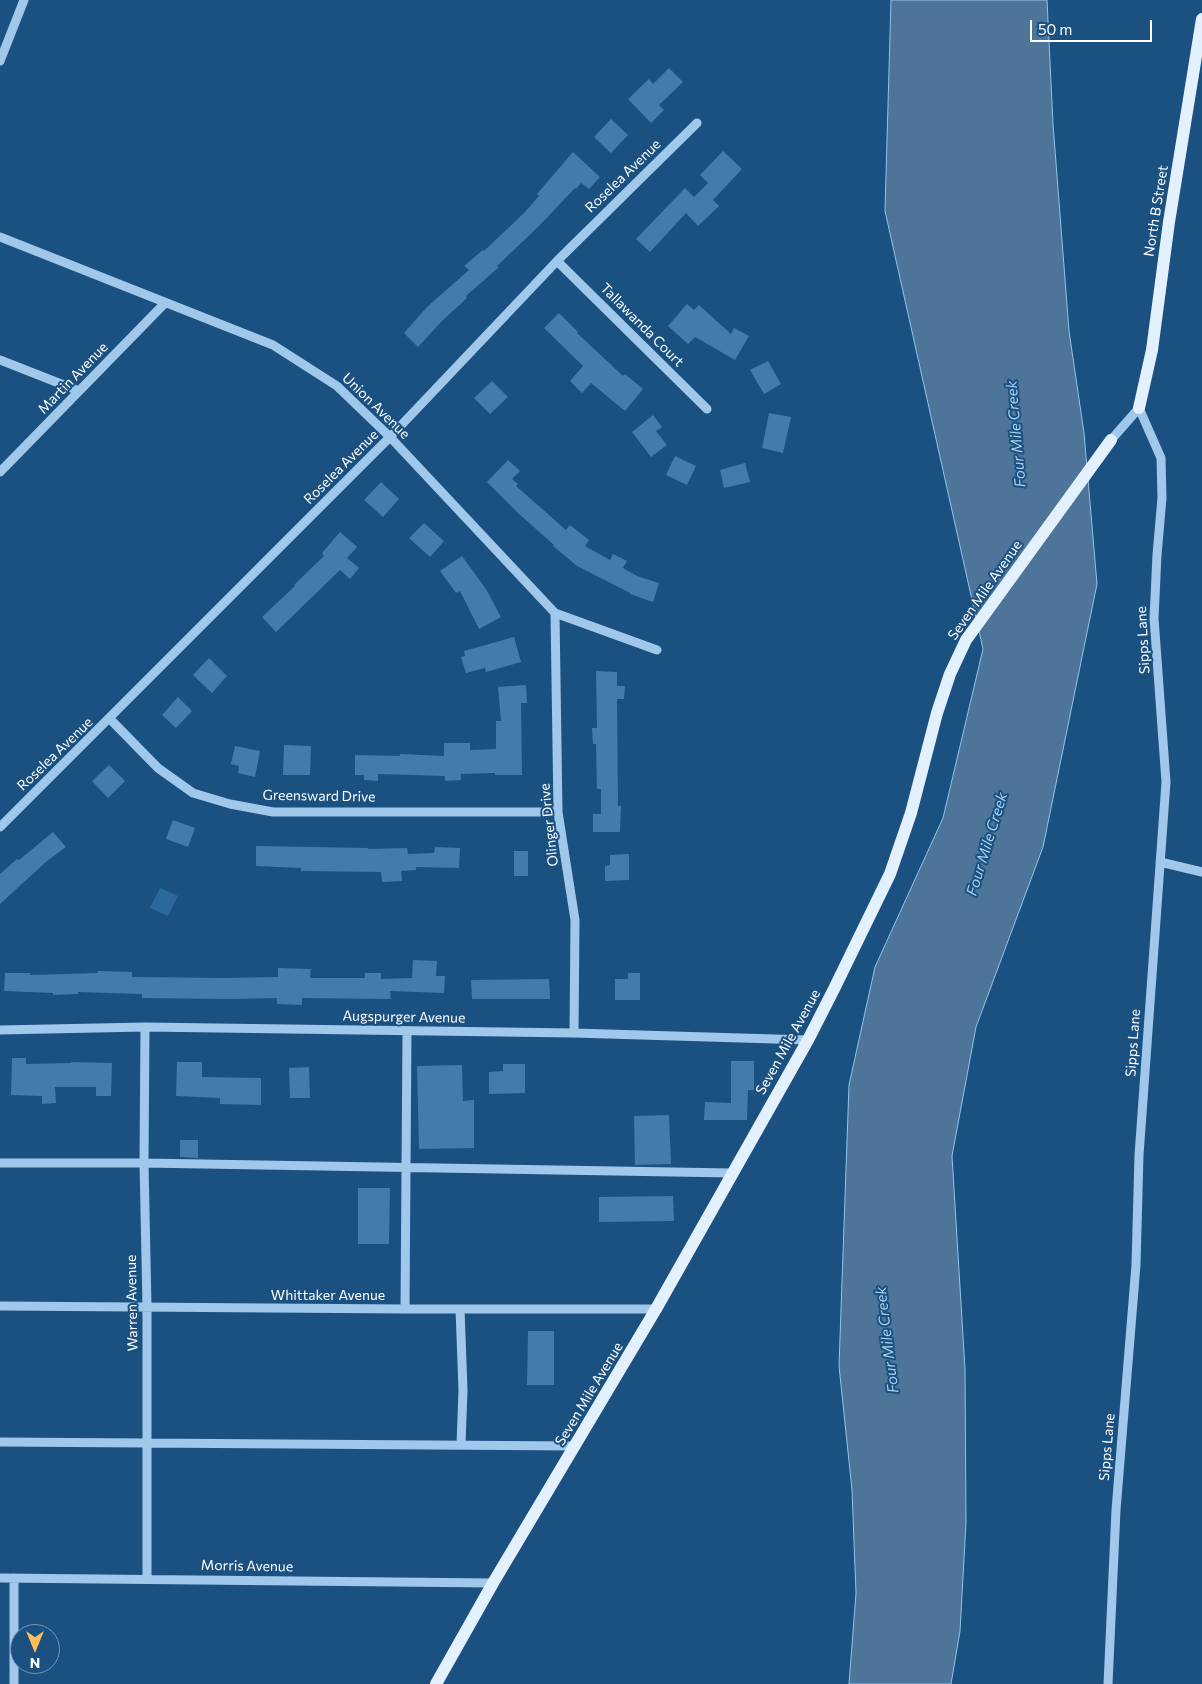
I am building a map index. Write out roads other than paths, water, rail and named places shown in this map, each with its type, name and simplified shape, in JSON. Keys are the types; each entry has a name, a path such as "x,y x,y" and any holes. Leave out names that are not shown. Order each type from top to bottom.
{"main road":[{"name":"North B Street","path":"1139,408 1152,350 1169,222 1202,19"},
{"name":"Seven Mile Avenue","path":"436,1684 493,1583 656,1309 808,1040 834,989 890,874 911,813 937,713 950,674 966,640 1111,440"}],"street":[{"path":"0,61 24,0"},
{"name":"Roselea Avenue","path":"0,826 110,719 390,437 557,261 697,123"},
{"name":"Union Avenue","path":"0,237 273,345 337,386 390,437 555,613 657,650"},
{"name":"Tallawanda Court","path":"557,261 707,409"},
{"name":"Martin Avenue","path":"0,472 165,303"},
{"path":"0,360 79,391"},
{"name":"Seven Mile Avenue","path":"1111,440 1139,408"},
{"name":"Sipps Lane","path":"1108,1684 1116,1510 1136,1264 1139,1154 1166,782 1154,618 1162,498 1160,458 1139,408"},
{"name":"Olinger Drive","path":"555,613 558,812 576,920 574,1033"},
{"name":"Greensward Drive","path":"110,719 158,768 194,793 230,804 273,812 558,812"},
{"path":"1160,862 1202,872"},
{"name":"Augspurger Avenue","path":"0,1030 145,1027 574,1033 808,1040"},
{"name":"Warren Avenue","path":"145,1027 147,1578"},
{"path":"405,1309 407,1031"},
{"path":"0,1163 144,1163 732,1173"},
{"name":"Whittaker Avenue","path":"0,1306 656,1309"},
{"path":"460,1309 463,1390 461,1445"},
{"path":"0,1442 576,1446"},
{"name":"Morris Avenue","path":"0,1578 493,1583"},
{"path":"14,1578 14,1684"}],"water":[{"name":"Four Mile Creek","path":"891,0 1047,0 1053,124 1069,331 1084,433 1097,584 1043,847 976,1027 952,1156 965,1369 966,1523 960,1631 951,1684 849,1684 856,1593 852,1490 839,1366 849,1085 875,967 943,818 983,649 885,211"}]}
